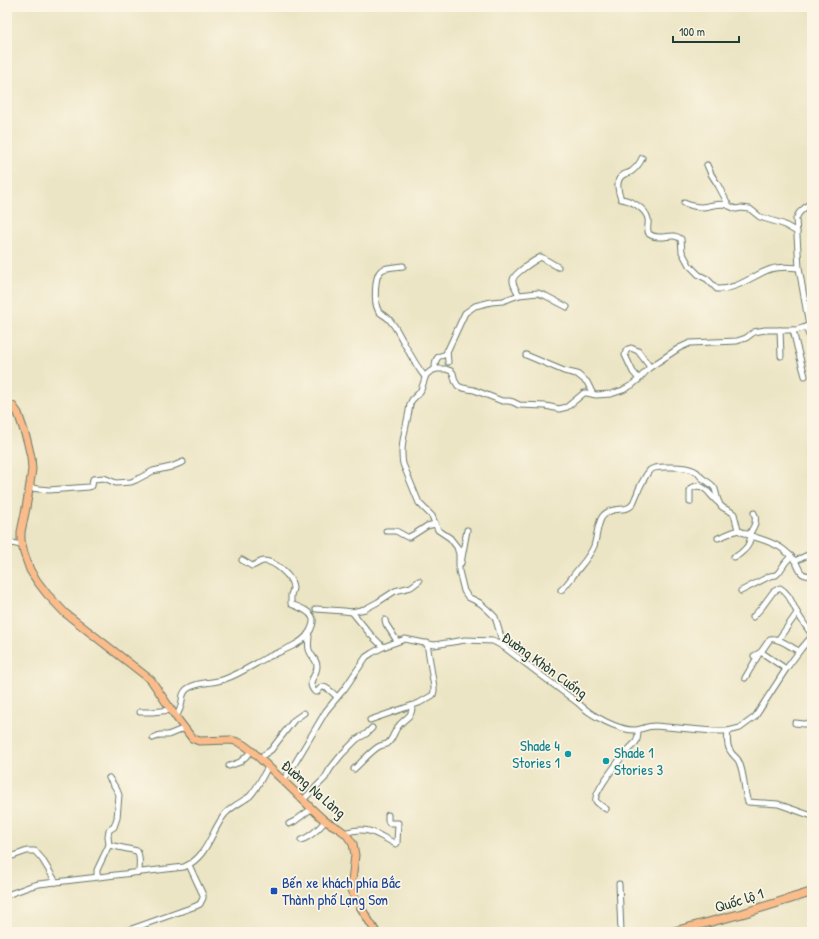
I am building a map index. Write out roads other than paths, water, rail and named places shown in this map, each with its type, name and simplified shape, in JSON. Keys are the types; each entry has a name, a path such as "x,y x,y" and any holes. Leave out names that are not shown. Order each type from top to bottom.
{"highway":[{"name":"Quốc lộ 1","path":"672,932 744,913 812,892"}],"main road":[{"path":"7,404 11,405 16,410 27,440 32,461 30,488 21,532 21,545"},
{"name":"Đường Na Làng","path":"21,545 30,570 47,594 65,613 151,680 192,738 196,740 231,740 244,745 311,809 325,821 344,832 353,844 355,855 351,890 376,932"}],"street":[{"path":"642,158 632,172 623,175 619,180 618,189 621,199 626,199 641,208 648,218 647,231 649,234 658,237 672,236 681,240 682,252 689,265 717,289 742,283 772,269 786,267 799,268"},
{"path":"707,165 729,206 736,209 741,208 750,210 760,217 783,224 797,232"},
{"path":"812,201 799,213 796,219 799,268 812,343"},
{"path":"684,203 700,207 723,203 728,204"},
{"path":"519,295 512,281 516,274 541,257 558,267"},
{"path":"403,266 385,269 379,272 376,283 375,299 378,311 386,316 393,325 425,377"},
{"path":"435,369 437,359 440,356 444,356 447,351 462,317 468,310 475,306 491,302 504,301 519,295 538,293 567,307"},
{"path":"504,647 495,617 480,603 468,597 464,591 457,547 450,538 438,530 432,516 419,503 403,464 402,457 405,431 410,404 421,390 425,377 435,369 446,369 453,373 458,386 463,388 474,390 502,401 513,402 519,405 546,406 559,409 567,407 584,393 596,395 611,394 623,390 632,385 650,367 679,348 690,343 737,341 746,338 754,332 765,330 793,330 809,326"},
{"path":"780,330 781,356"},
{"path":"793,330 805,376"},
{"path":"639,379 633,372 625,355 626,351 631,348 638,351 650,367"},
{"path":"447,351 448,362"},
{"path":"526,355 564,371 577,374 587,382 593,394"},
{"path":"30,488 49,490 89,487 92,486 93,479 102,478 106,478 116,483 131,482 153,471 184,462"},
{"path":"561,590 580,568 593,548 603,516 613,510 630,507 650,470 663,467 676,467 695,470 715,489 720,504"},
{"path":"690,502 691,488 700,486 705,489 723,508 734,514 738,530 744,534 767,540 779,546 791,556 801,573 812,576"},
{"path":"734,557 738,556 747,548 750,542 750,536 756,520 754,513"},
{"path":"386,531 396,532 409,537 427,526 435,524"},
{"path":"459,567 467,530"},
{"path":"718,538 738,530"},
{"path":"7,542 21,545"},
{"path":"795,561 812,553"},
{"path":"741,591 770,576 776,575 791,556"},
{"path":"176,717 181,705 183,694 190,687 226,679 299,642 308,634 313,618 306,611 291,604 293,588 288,575 272,563 262,561 252,566 242,560"},
{"path":"316,609 352,612 365,609 395,591 411,587 419,581"},
{"path":"753,617 773,592 780,588 790,597 797,613 812,636"},
{"path":"352,612 383,647"},
{"path":"778,640 797,613"},
{"path":"385,620 398,642"},
{"path":"308,634 309,650 317,664 317,670 311,682 311,687 316,692 322,687 327,688 337,697"},
{"name":"Đường Khòn Cuổng","path":"283,781 296,763 326,711 345,688 366,657 383,647 405,639 434,645 465,640 493,641 504,647 598,717 606,722 626,729 638,730 644,727 654,726 728,731 740,728 755,717 786,669 812,636"},
{"path":"745,678 758,654 772,638 799,651"},
{"path":"370,720 412,706 433,695 434,687 427,643"},
{"path":"758,654 786,669"},
{"path":"354,769 372,751 389,742 397,727 403,720 411,715 413,711 412,706"},
{"path":"140,712 171,710"},
{"path":"259,758 271,750 294,720 304,713"},
{"path":"795,723 812,724"},
{"path":"153,738 160,735 168,736 185,728"},
{"path":"303,800 325,778 342,754 357,739 366,734 372,728"},
{"path":"606,809 597,803 596,796 604,781 636,741 638,730"},
{"path":"728,731 728,746 730,752 739,762 748,802 778,804 812,816"},
{"path":"229,766 240,762 252,751"},
{"path":"7,895 31,886 184,867 189,865 199,856 226,813 253,792 268,767"},
{"path":"97,877 97,870 109,845 109,830 114,827 117,818 119,795 109,778"},
{"path":"289,824 311,809"},
{"path":"344,832 353,830 371,830 396,844 398,842 398,823 389,823 388,816"},
{"path":"301,840 311,834 325,821"},
{"path":"109,845 137,851 139,855 139,872"},
{"path":"7,858 27,851 35,851 42,859 56,882"},
{"path":"123,932 200,904 203,898 189,865"},
{"path":"619,884 621,932"}],"place":[{"name":"Shade 4 Stories 1","path":"568,754"},
{"name":"Shade 1 Stories 3","path":"606,761"},
{"name":"Bến xe khách phía Bắc Thành phố Lạng Sơn","path":"274,891"}]}
